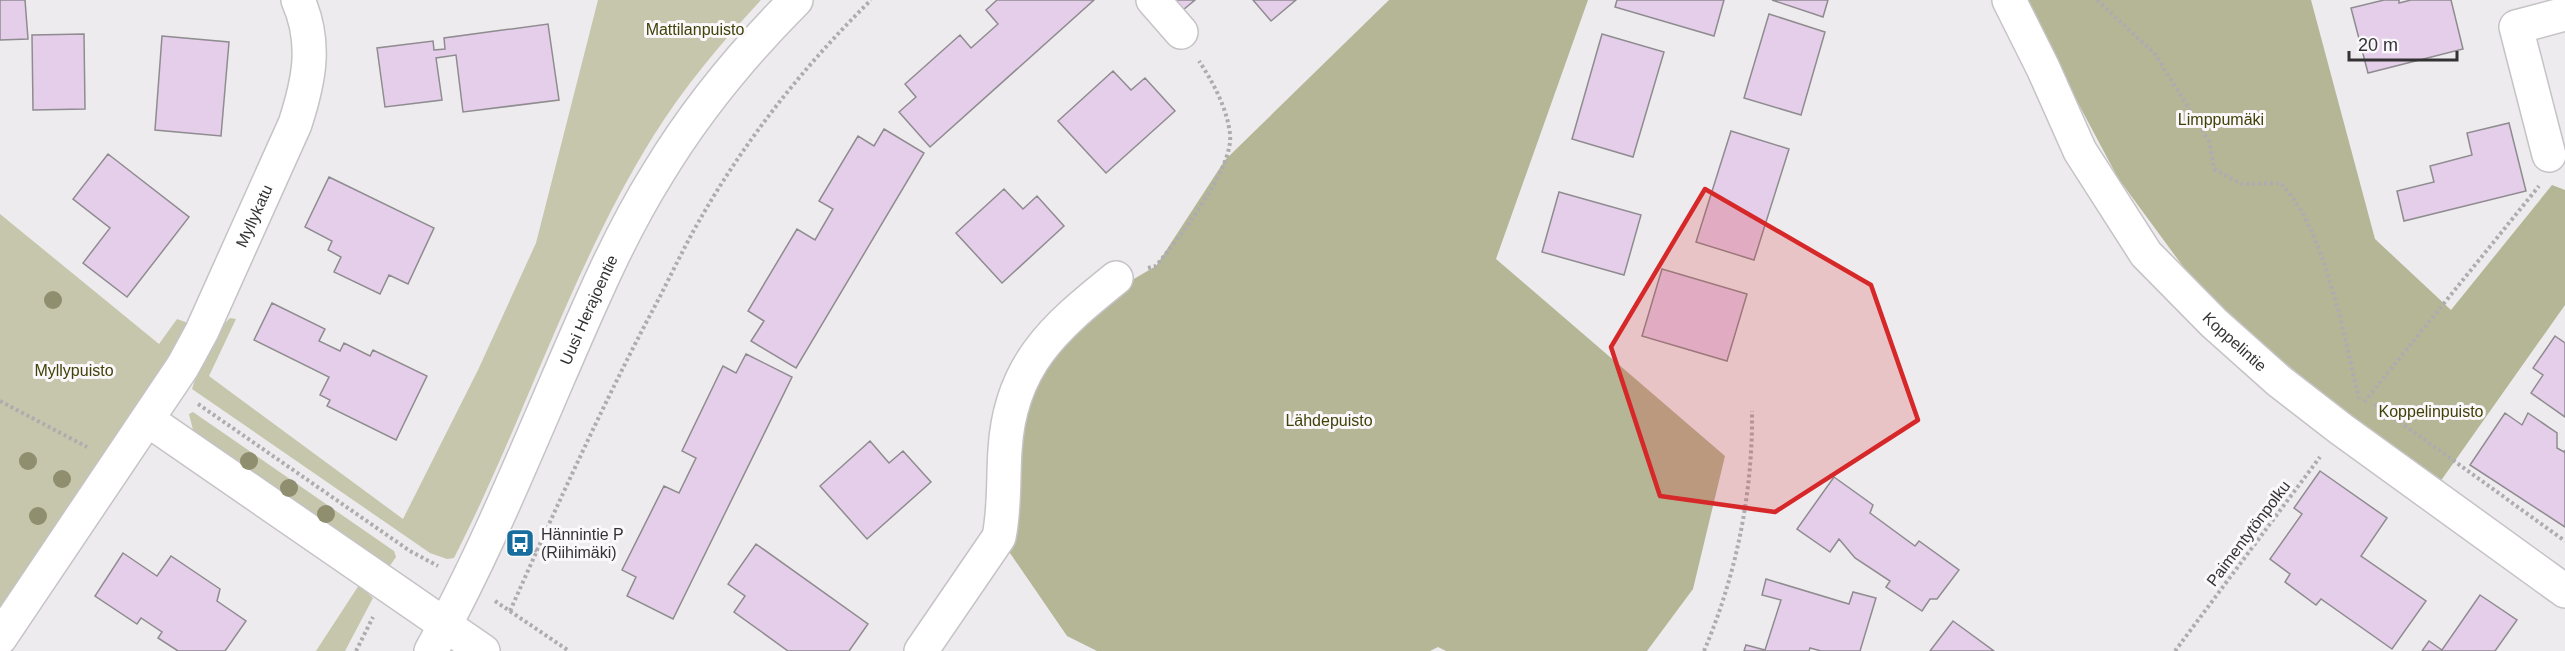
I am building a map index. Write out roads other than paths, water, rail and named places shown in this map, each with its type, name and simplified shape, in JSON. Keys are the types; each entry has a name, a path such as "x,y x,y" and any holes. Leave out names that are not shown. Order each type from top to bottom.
{"street":[{"name":"Myllykatu","path":"0,638 171,385 202,330 295,124 310,65 306,18 298,0"},
{"name":"Uusi Herajoentie","path":"438,638 467,583 588,308 623,235 658,173 705,102 796,0"},
{"path":"1153,0 1181,32"},
{"name":"Koppelintie","path":"2009,0 2043,68 2080,151 2146,254 2214,323 2279,381 2351,417 2565,591"},
{"path":"2549,155 2516,27 2565,14"},
{"path":"921,651 980,568 999,537 1003,519 1006,436 1012,404 1025,368 1062,321 1116,278"},
{"path":"148,420 438,638 483,651"}],"place":[{"name":"Hännintie P (Riihimäki)","path":"520,543"}],"park label":[{"name":"Mattilanpuisto","path":"695,29"},
{"name":"Limppumäki","path":"2221,119"},
{"name":"Myllypuisto","path":"74,370"},
{"name":"Koppelinpuisto","path":"2431,411"},
{"name":"Lähdepuisto","path":"1329,420"}]}
